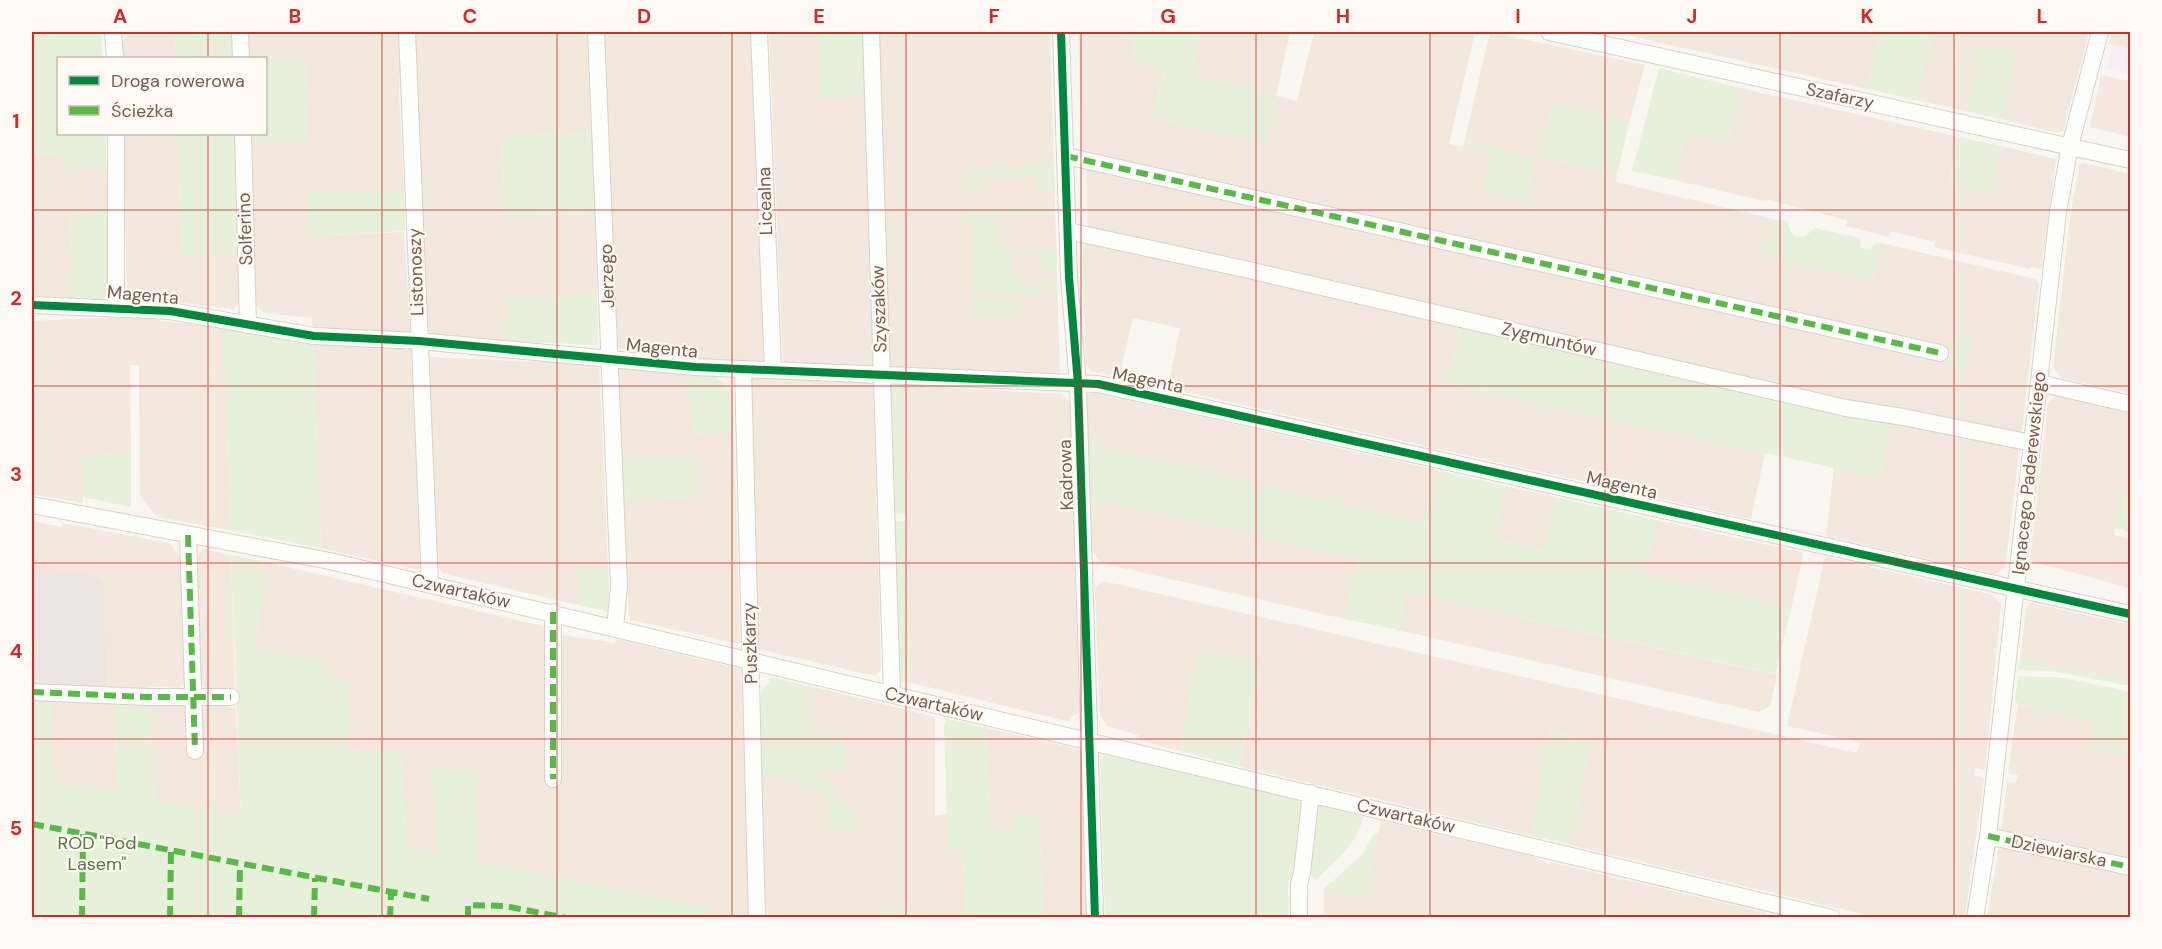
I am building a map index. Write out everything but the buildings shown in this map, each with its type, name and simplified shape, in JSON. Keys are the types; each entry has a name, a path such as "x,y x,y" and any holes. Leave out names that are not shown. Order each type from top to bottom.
{"street":[{"path":"114,32 115,57"},
{"path":"240,32 241,57"},
{"name":"Listonoszy","path":"407,32 418,341 430,585"},
{"name":"Jerzego","path":"596,32 620,586 615,628"},
{"name":"Licealna","path":"759,32 773,370"},
{"name":"Szyszaków","path":"871,32 892,694"},
{"name":"Kadrowa","path":"1061,32 1068,231 1078,384 1095,918"},
{"name":"Szafarzy","path":"1549,32 2130,160"},
{"name":"Ignacego Paderewskiego","path":"1975,918 1988,836 2058,212 2070,146 2100,32"},
{"path":"116,135 116,308"},
{"name":"Solferino","path":"243,135 248,325"},
{"path":"1066,156 1940,353"},
{"name":"Zygmuntów","path":"1068,231 1240,268 1846,408 2032,443"},
{"name":"Magenta","path":"32,305 170,311 314,336 418,341 743,369 1098,384 2130,614"},
{"name":"Puszkarzy","path":"743,369 758,918"},
{"path":"2038,383 2130,404"},
{"name":"Czwartaków","path":"32,505 330,561 553,612 1832,918"},
{"path":"188,535 195,752"},
{"path":"553,612 553,779"},
{"path":"32,692 194,698 231,697"},
{"path":"1299,918 1299,884 1311,794"},
{"name":"Dziewiarska","path":"1988,836 2130,867"}],"shaded area":[{"path":"175,32 176,57 122,57 122,42 130,33"},
{"path":"249,32 400,32 399,95 404,191 309,193 310,236 404,232 411,335 312,327 312,318 264,313 255,304 250,142 307,141 305,57 248,57 247,34"},
{"path":"414,32 587,32 591,133 502,136 505,217 595,214 597,295 507,298 505,341 428,335"},
{"path":"604,32 751,32 765,363 699,360 618,348"},
{"path":"769,32 818,32 819,66 866,96 873,368 783,363"},
{"path":"879,32 1050,32 1060,378 889,369"},
{"path":"1078,32 1134,32 1135,63 1164,70 1153,118 1265,143 1276,96 1297,101 1314,32 1475,32 1449,144 1491,153 1525,202 1535,156 1465,139 1490,32 1645,65 1630,120 1553,103 1541,157 1617,174 1616,182 1774,219 1766,257 1873,281 1881,243 2035,279 2039,284 2021,438 1088,228 1086,170 1082,169"},
{"path":"1201,32 1290,32 1276,96 1191,77"},
{"path":"1631,32 1880,32 1867,89 1630,36"},
{"path":"1911,32 2089,32 2063,131 2057,133 2001,119 2015,56 1980,47 1966,111 1916,100 1931,36"},
{"path":"2112,32 2130,32 2130,49 2109,44"},
{"path":"2113,45 2130,49 2130,75 2107,69"},
{"path":"2101,75 2130,81 2130,137 2090,127"},
{"path":"1740,88 1959,137 1948,183 1991,193 2002,146 2056,159 2041,269 2031,267 2030,269 1934,247 1934,242 1891,231 1889,237 1846,226 1847,220 1765,199 1764,201 1675,180 1686,133 1728,142"},
{"path":"124,135 178,135 181,255 239,254 241,302 233,309 135,297 127,288"},
{"path":"63,154 63,169 106,166 108,211 70,213 74,298 32,296 32,155"},
{"path":"2084,163 2130,174 2130,393 2061,378 2053,367 2070,218 2079,165"},
{"path":"1087,241 1461,326 1447,384 1765,453 1751,519 1168,388 1180,328 1133,318 1119,377 1091,371 1086,364 1084,308 1083,246"},
{"path":"129,317 224,328 230,530 157,517 140,496 139,365 130,365 131,455 83,456 83,503 32,494 32,321"},
{"path":"313,340 411,346 421,561 419,570 321,548"},
{"path":"542,355 568,364 599,366 608,570 578,568 578,605 442,573 436,560 428,357 541,362"},
{"path":"619,366 686,372 694,434 734,432 740,644 631,620 629,617 624,500 696,498 695,456 622,457"},
{"path":"749,375 873,381 881,669 875,676 758,649"},
{"path":"901,383 931,387 1062,394 1070,403 1079,712 1071,717 1070,722 912,683"},
{"path":"1091,392 1436,470 1424,523 1088,444 1086,396"},
{"path":"2058,395 2130,411 2130,496 2120,494 2114,535 2130,539 2130,588 2030,561 2048,402"},
{"path":"1893,418 2020,446 2005,568 1995,574 1826,536 1834,468 1880,478"},
{"path":"1505,486 1556,497 1544,551 1493,539"},
{"path":"1090,498 1359,558 1345,619 1101,563 1092,551"},
{"path":"1656,520 1804,553 1791,609 1644,575"},
{"path":"32,521 62,527 62,523 169,543 181,558 187,680 179,688 148,686 148,693 106,692 54,570 32,564"},
{"path":"203,549 231,555 235,690 206,689 198,681 192,560"},
{"path":"1825,557 1993,595 2001,605 1985,770 1976,768 1974,775 1984,778 1965,917 1875,917 1570,845 1591,741 1549,730 1532,836 1239,766 1248,728 1198,649 1180,751 1139,740 1140,736 1108,726 1100,716 1095,588 1103,581 1857,753 1860,742 1787,726"},
{"path":"265,562 547,627 555,634 615,643 616,639 741,669 749,917 712,917 711,908 478,862 473,771 438,855 406,849 401,753 350,750 347,699 326,681 325,660 255,648"},
{"path":"32,564 103,579 106,692 32,687"},
{"path":"1406,592 1777,675 1770,706 1759,712 1398,630"},
{"path":"2031,603 2130,625 2130,682 2020,659 2026,608"},
{"path":"806,685 935,717 935,816 947,814 949,854 963,854 965,917 911,917 910,908 884,909 884,917 766,917 762,777 799,776 799,771 845,769 807,734"},
{"path":"50,697 114,699 117,793 52,781"},
{"path":"148,700 179,702 188,711 190,747 187,756 204,757 200,746 199,711 207,703 236,708 241,817 154,800"},
{"path":"2018,704 2095,720 2089,747 2130,756 2130,863 2001,834 2007,782 2016,783 2018,775 2008,773"},
{"path":"986,728 1082,750 1088,917 1043,917 1039,814 1014,830 990,830"},
{"path":"1381,821 1532,856 1549,864 1550,862 1766,913 1765,918 1324,917 1324,889 1364,897"},
{"path":"1999,846 2130,872 2130,917 1987,918"}],"green space":[{"path":"101,32 102,57 57,57 57,135 105,135 106,166 63,169 62,154 32,155 32,35"},
{"path":"175,32 231,32 234,57 176,57"},
{"path":"818,32 864,32 866,96 820,97"},
{"path":"1134,32 1201,32 1191,77 1276,96 1265,143 1153,118 1164,71 1135,63"},
{"path":"1880,32 1911,32 1931,36 1916,100 1867,89"},
{"path":"1979,47 2016,55 2001,119 1966,111"},
{"path":"305,56 307,142 250,142 250,135 267,135 267,57"},
{"path":"1659,68 1740,88 1728,142 1686,133 1675,180 1632,171"},
{"path":"1553,103 1630,120 1617,174 1541,157"},
{"path":"591,133 595,214 505,217 502,136"},
{"path":"178,135 236,135 239,254 181,256"},
{"path":"1959,137 2002,146 1991,194 1948,184"},
{"path":"1465,139 1535,156 1525,202 1482,192 1491,153 1463,147"},
{"path":"1054,165 1055,190 1038,191 1036,178 1031,173 1018,177 1000,178 996,173 982,175 981,188 969,188 968,168"},
{"path":"404,191 405,231 310,236 308,193"},
{"path":"1054,207 1054,213 1045,216 1039,213 1033,217 1024,214 1011,217 986,216 979,222 981,232 979,238 986,247 1000,247 1006,251 1057,249 1057,270 1044,270 1040,259 1035,255 1014,255 1010,259 1011,275 1017,275 1017,285 1027,284 1027,287 1057,284 1057,292 973,295 969,210"},
{"path":"108,211 108,301 74,298 70,213"},
{"path":"992,216 999,218 997,231 1001,245 988,246 981,241 980,222"},
{"path":"1774,219 1787,221 1790,231 1796,237 1804,237 1815,228 1860,238 1861,248 1869,249 1878,242 1881,243 1873,281 1765,257"},
{"path":"597,295 598,345 505,341 507,298"},
{"path":"973,298 1015,300 1015,310 1019,310 1019,315 973,317"},
{"path":"1461,326 1893,418 1880,478 1447,384"},
{"path":"224,328 313,340 321,548 230,530"},
{"path":"1955,333 1972,337 1967,368 1943,362"},
{"path":"686,372 714,375 733,390 734,432 694,434"},
{"path":"889,382 901,383 906,514 894,514"},
{"path":"1088,444 1424,523 1436,470 1505,486 1493,539 1543,551 1556,497 1656,520 1644,575 1791,609 1775,674 1406,592 1398,630 1345,619 1359,558 1090,498"},
{"path":"131,455 131,507 83,497 83,456"},
{"path":"695,456 696,498 624,500 622,457"},
{"path":"2120,493 2130,496 2130,532 2115,528"},
{"path":"894,521 906,521 912,683 900,681"},
{"name":"ROD \"Pod Lasem\"","path":"231,555 265,562 255,648 325,660 327,680 347,680 350,750 401,753 406,849 438,854 431,767 474,771 478,862 712,908 712,917 32,918 32,696 50,697 53,781 117,793 114,699 148,700 154,800 241,817"},
{"path":"578,568 608,570 610,612 578,605"},
{"path":"1198,649 1262,665 1239,766 1180,751"},
{"path":"2020,659 2130,682 2130,686 2058,672 2018,669"},
{"path":"2018,676 2065,678 2130,692 2130,756 2089,747 2094,720 2018,704 2015,701"},
{"path":"770,677 806,685 807,734 844,733 845,770 821,770 821,777 834,789 840,803 855,813 855,829 826,829 827,800 815,788 800,793 799,776 762,777 761,691 769,682"},
{"path":"947,718 986,728 990,830 1014,830 1014,815 1039,814 1043,917 965,917 963,854 948,854 944,726"},
{"path":"1548,730 1591,741 1570,845 1532,836"},
{"path":"1105,755 1304,801 1296,882 1288,880 1289,917 1105,917 1100,760"},
{"path":"1314,804 1364,815 1361,826 1351,843 1317,879 1308,875"},
{"path":"1374,833 1378,834 1364,897 1324,889 1363,854"},
{"path":"911,908 911,917 884,917 884,909"}],"marked path":[{"path":"1066,156 1940,353"},
{"path":"188,535 195,751"},
{"path":"553,612 553,779"},
{"path":"32,692 147,697 231,697"},
{"path":"32,824 429,899"},
{"path":"82,918 83,834"},
{"path":"1988,836 2130,867"},
{"path":"170,918 171,851"},
{"path":"239,918 240,864"},
{"path":"314,918 315,878"},
{"path":"390,918 391,893"},
{"path":"468,918 468,905 505,906 566,918"}],"cycle path":[{"path":"1061,32 1069,277 1078,384 1095,918"},
{"path":"32,305 170,311 314,336 419,341 695,367 1098,384 2130,614"}]}
